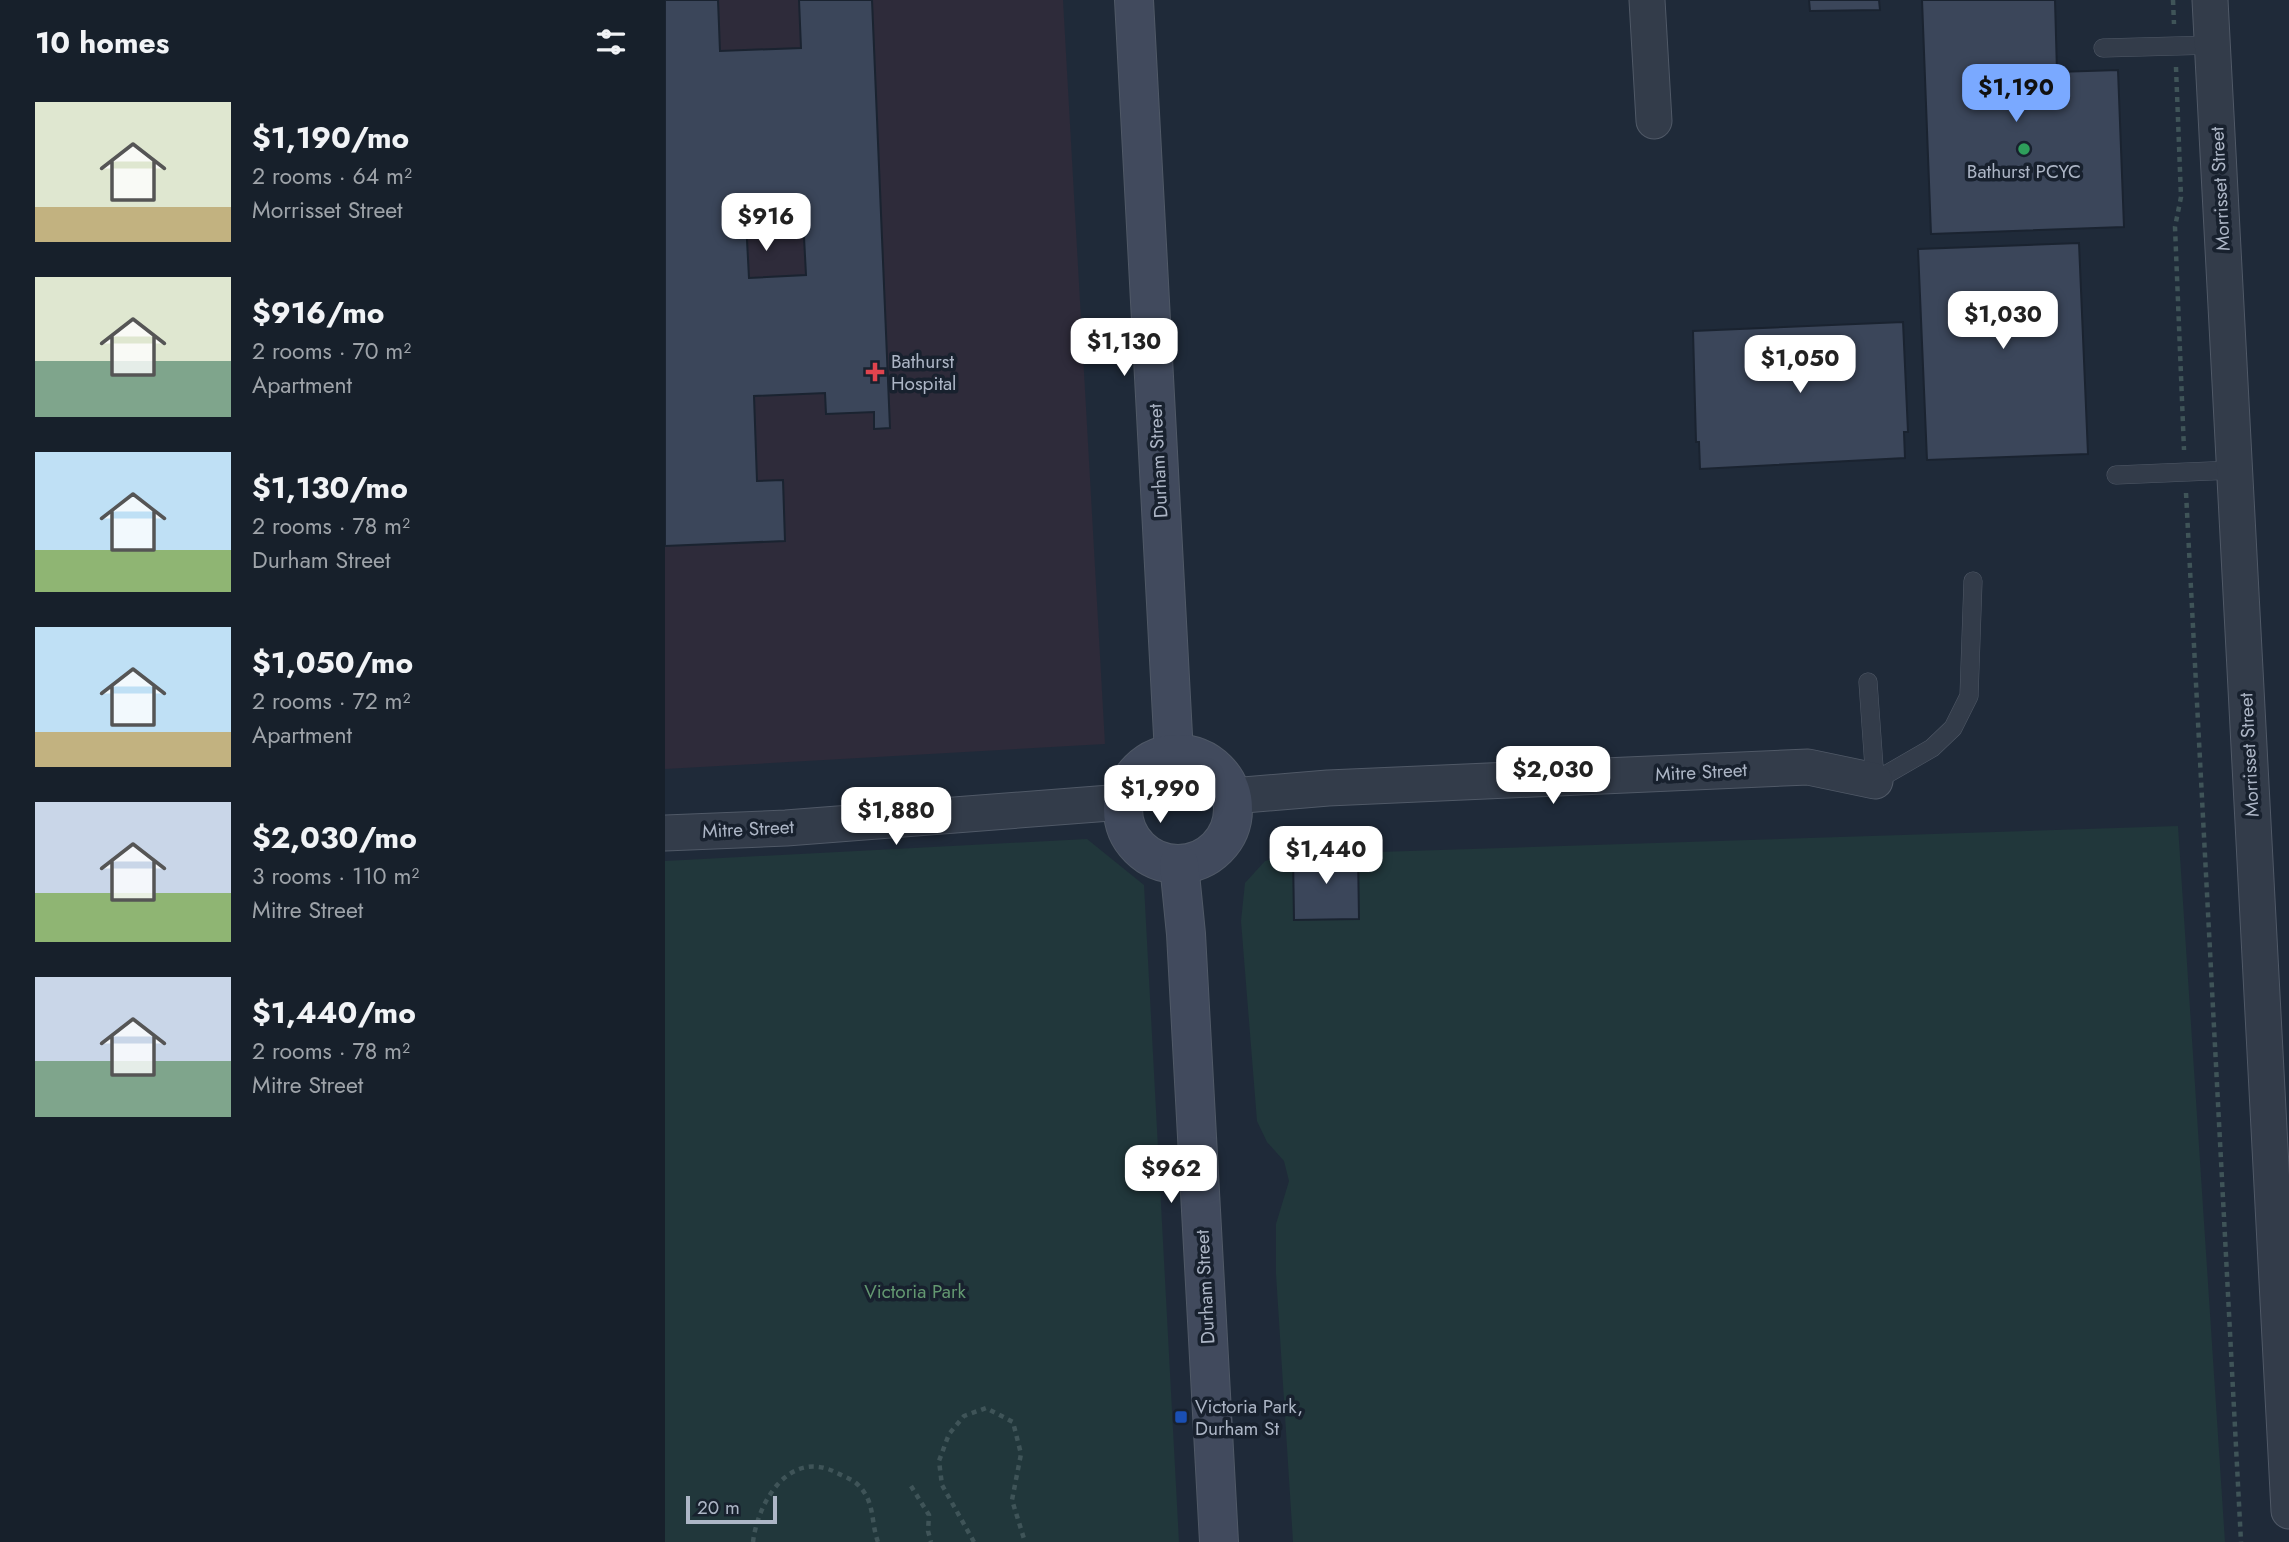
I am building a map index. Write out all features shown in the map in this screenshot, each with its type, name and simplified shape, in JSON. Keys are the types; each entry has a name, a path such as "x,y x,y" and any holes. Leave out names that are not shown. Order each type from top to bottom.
{"main road":[{"name":"Durham Street","path":"1134,0 1174,754"},
{"path":"1174,754 1197,757 1217,769 1227,782 1234,813 1230,829 1222,843 1210,854 1179,864 1157,859 1138,846 1126,825 1123,803 1135,775 1146,764 1174,754"},
{"name":"Durham Street","path":"1179,864 1186,934 1219,1542"}],"street":[{"path":"1647,0 1654,121"},
{"name":"Morrisset Street","path":"2210,0 2289,1511"},
{"name":"Mitre Street","path":"1232,796 1328,788 1808,767 1875,781"},
{"name":"Mitre Street","path":"665,833 786,828 1123,803"}],"lane":[{"path":"2103,48 2213,45"},
{"path":"2116,475 2234,470"},
{"path":"1868,682 1875,781 1932,748 1953,728 1969,696 1973,581"}],"path":[{"path":"2173,0 2181,197 2175,227 2185,472 2241,1542"},
{"path":"974,1542 942,1485 939,1461 949,1434 964,1416 986,1408 1013,1422 1021,1454 1012,1500 1025,1542"},
{"path":"754,1542 763,1504 777,1482 802,1466 829,1469 856,1483 874,1509 873,1530 878,1542"},
{"path":"911,1486 929,1515 928,1531 931,1542"}],"shaded area":[{"name":"Bathurst Hospital","path":"665,0 1063,0 1105,744 665,769"}],"green space":[{"path":"2178,826 2225,1542 1293,1542 1276,1274 1276,1224 1289,1181 1284,1161 1267,1142 1257,1121 1241,921 1245,883 1265,861 1285,855"},
{"name":"Victoria Park","path":"1087,839 1144,885 1179,1542 665,1542 665,861"}],"building":[{"path":"665,0 718,0 720,51 801,48 799,0 872,0 890,428 874,429 874,412 826,414 825,393 754,396 757,481 783,480 785,541 665,546","holes":["802,199 806,275 749,278 745,202"]},
{"path":"1809,0 1879,0 1880,10 1810,11"},
{"name":"Bathurst PCYC","path":"1922,0 2055,0 2057,72 2118,70 2124,227 1931,234"},
{"path":"2079,243 2088,454 1927,460 1918,249"},
{"path":"1903,322 1908,432 1904,432 1905,458 1700,469 1699,442 1696,442 1693,331"},
{"path":"1358,853 1359,919 1294,920 1293,854"}],"place":[{"name":"Bathurst PCYC","path":"2024,149"},
{"name":"Bathurst Hospital","path":"875,372"},
{"name":"Victoria Park, Durham St","path":"1181,1417"}]}
